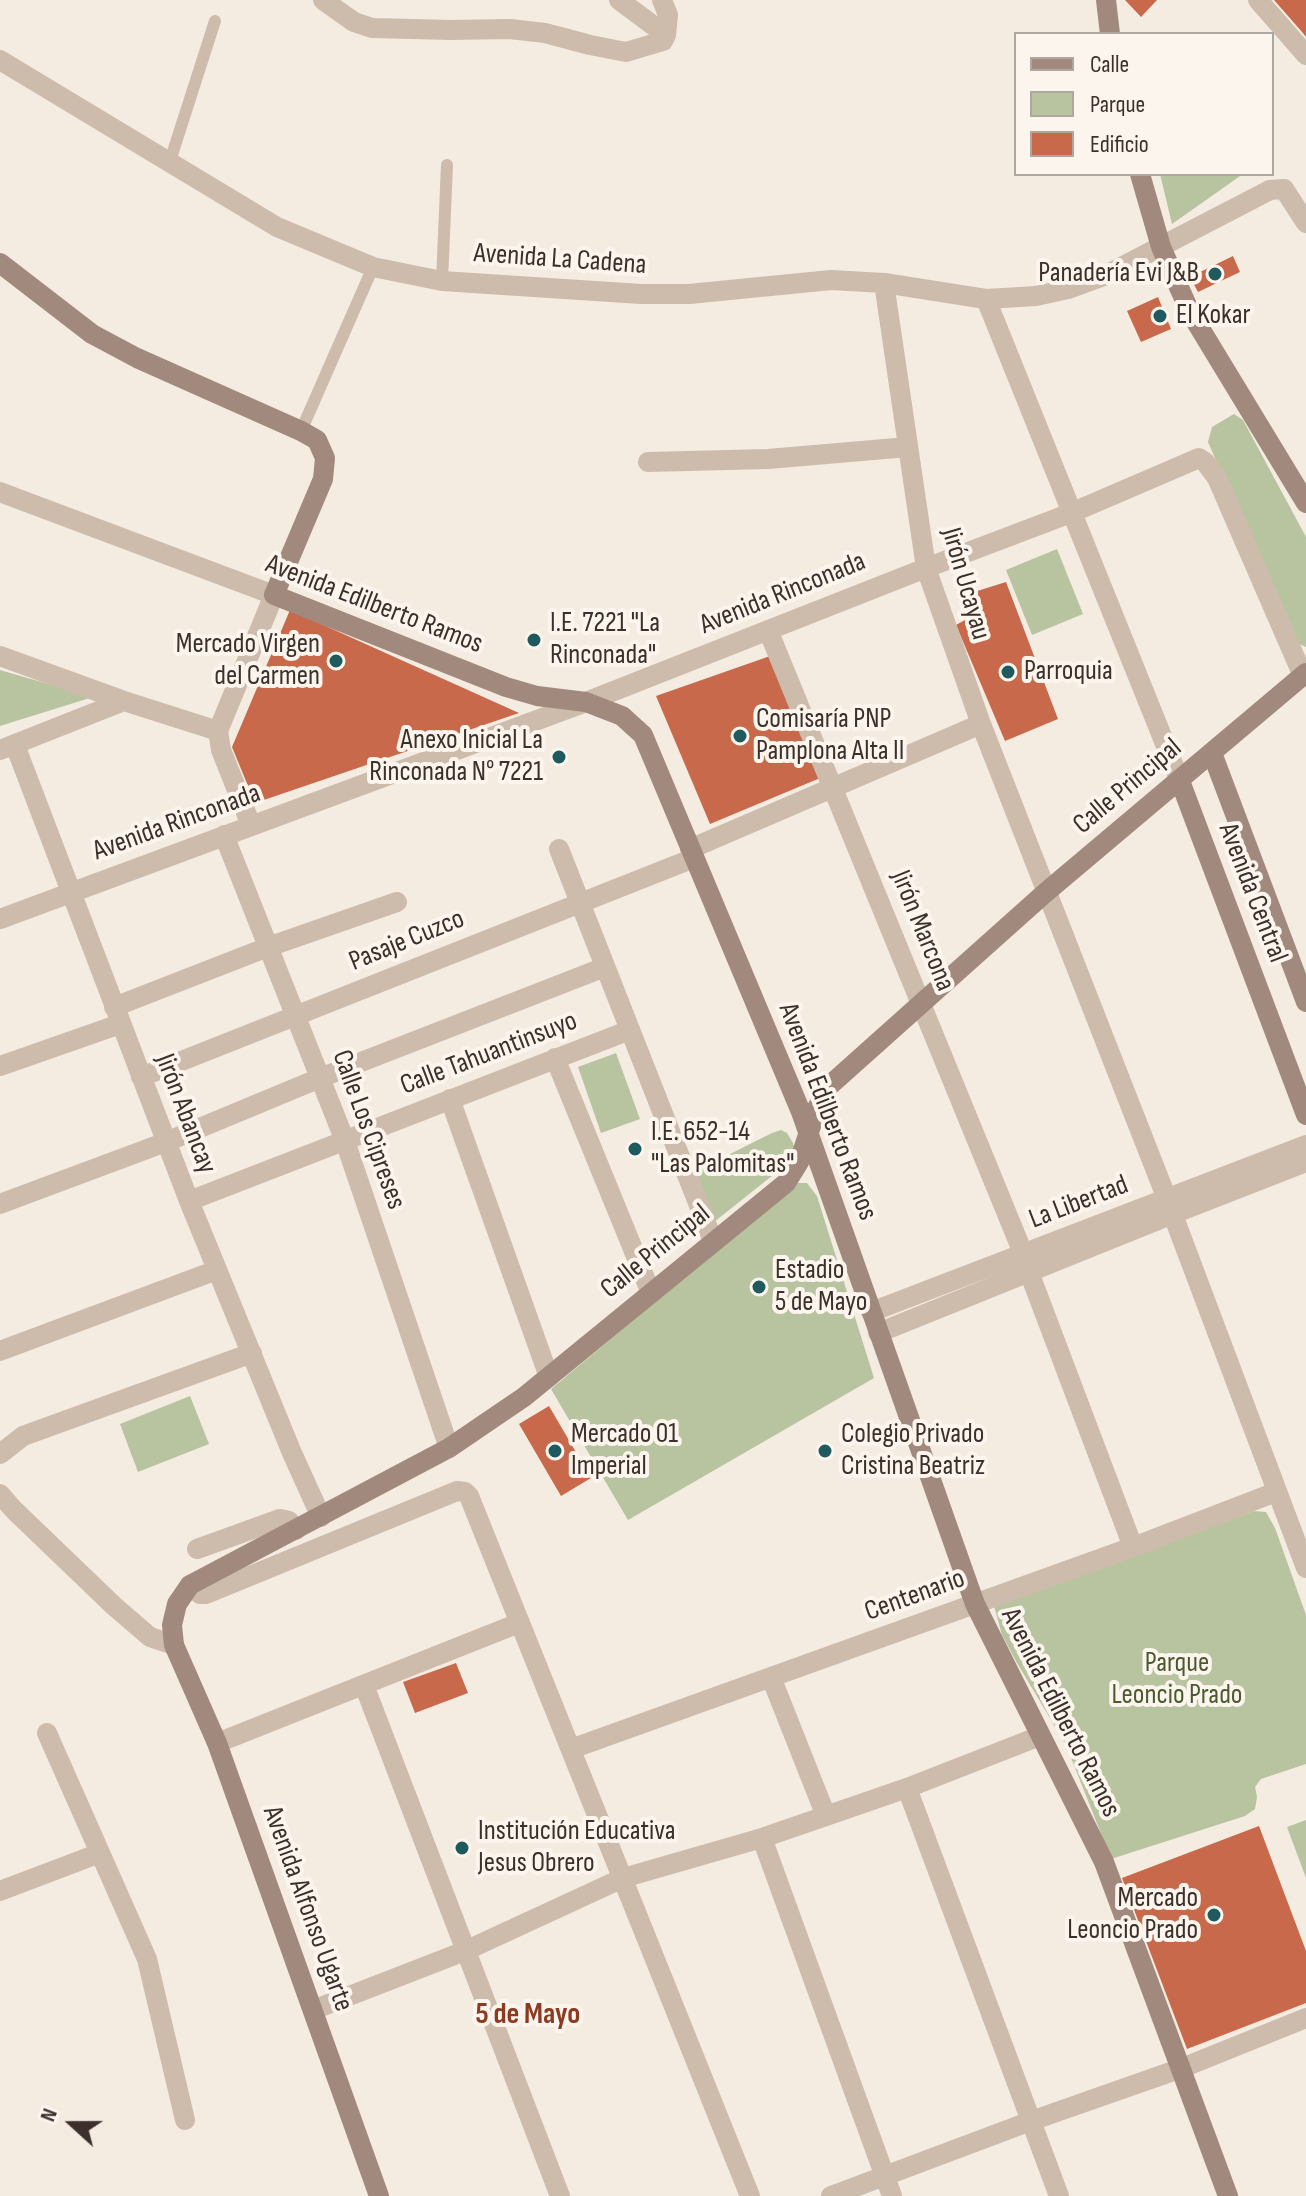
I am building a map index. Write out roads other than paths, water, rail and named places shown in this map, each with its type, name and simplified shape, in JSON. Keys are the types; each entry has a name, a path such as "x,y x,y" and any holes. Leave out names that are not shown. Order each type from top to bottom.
{"street":[{"path":"323,0 354,22 381,29 510,29 545,33 626,52 663,41 668,15 662,0"},
{"path":"619,0 666,35"},
{"path":"1106,0 1110,32"},
{"path":"1258,0 1306,55"},
{"name":"Avenida La Cadena","path":"0,60 277,227 373,267 442,281 641,294 689,294 831,280 884,283 986,299 1036,296 1068,289 1106,275 1270,190 1284,189 1306,223"},
{"path":"1141,176 1161,247 1190,312 1306,503"},
{"path":"0,263 92,334 137,358 317,440 325,458 323,479 218,731 221,750 251,825"},
{"name":"Jirón Ucayau","path":"884,283 926,568 1045,893 1170,1206 1306,1568"},
{"path":"986,299 1180,781"},
{"path":"648,462 768,459 908,447"},
{"name":"Avenida Rinconada","path":"0,919 586,702 1071,513 1199,458 1217,478 1304,675"},
{"name":"Avenida Edilberto Ramos","path":"0,492 274,595 506,687 537,696 586,702 622,716 643,735 801,1112 975,1604 1104,1862 1228,2196"},
{"name":"Jirón Marcona","path":"768,630 1026,1262 1133,1547"},
{"path":"0,656 218,731"},
{"name":"Calle Principal","path":"190,1585 449,1448 549,1377 786,1183 799,1162 817,1108 829,1086 1045,893 1304,675"},
{"path":"8,748 124,701"},
{"name":"Pasaje Cuzco","path":"141,1077 580,903 981,724"},
{"name":"Jirón Abancay","path":"8,748 70,893 217,1270 321,1517"},
{"name":"Avenida Central","path":"1212,753 1306,1002"},
{"name":"Avenida Central","path":"1180,781 1306,1115"},
{"name":"Calle Los Cipreses","path":"224,835 345,1141 449,1448"},
{"path":"559,849 713,1241"},
{"path":"0,1066 268,947 397,902"},
{"path":"0,1204 166,1142 320,1078 605,967"},
{"name":"Calle Tahuantinsuyo","path":"189,1201 630,1030"},
{"path":"555,1058 651,1293"},
{"path":"450,1099 549,1377"},
{"name":"La Libertad","path":"871,1312 1026,1262 1170,1206 1306,1145"},
{"name":"La Libertad","path":"1170,1206 1306,1162"},
{"name":"La Libertad","path":"878,1333 1026,1262"},
{"path":"0,1351 217,1270"},
{"path":"0,1454 23,1436 252,1353"},
{"path":"0,1494 150,1637 174,1645 172,1625 177,1604 190,1585 200,1594 206,1594 457,1491 465,1492 750,2196"},
{"name":"Centenario","path":"571,1749 1133,1547 1276,1492"},
{"path":"197,1549 280,1519 289,1521 296,1530"},
{"path":"217,1743 519,1623"},
{"name":"Avenida Alfonso Ugarte","path":"174,1645 217,1743 379,2196"},
{"path":"771,1677 826,1816"},
{"path":"364,1685 560,2196"},
{"path":"47,1733 147,1959 185,2120"},
{"path":"313,2010 465,1951 623,1878 762,1838 907,1788 1040,1736"},
{"path":"907,1788 1059,2196"},
{"path":"762,1838 892,2196"},
{"path":"0,1891 100,1853"},
{"path":"831,2196 1182,2068 1306,2018"}],"lane":[{"path":"170,161 215,21"},
{"path":"442,281 447,165"},
{"path":"301,431 373,267"}],"place":[{"name":"Panadería Evi J&B","path":"1215,274"},
{"name":"El Kokar","path":"1160,316"},
{"name":"I.E. 7221 \"La Rinconada\"","path":"534,640"},
{"name":"Mercado Virgen del Carmen","path":"336,661"},
{"name":"Parroquia","path":"1008,672"},
{"name":"Comisaría PNP Pamplona Alta II","path":"740,736"},
{"name":"Anexo Inicial La Rinconada N° 7221","path":"559,757"},
{"name":"I.E. 652-14 \"Las Palomitas\"","path":"635,1149"},
{"name":"Estadio 5 de Mayo","path":"759,1287"},
{"name":"Mercado 01 Imperial","path":"555,1451"},
{"name":"Colegio Privado Cristina Beatriz","path":"825,1451"},
{"name":"Institución Educativa Jesus Obrero","path":"462,1848"},
{"name":"Mercado Leoncio Prado","path":"1214,1915"}],"district":[{"name":"5 de Mayo","path":"528,2015"}],"park label":[{"name":"Parque Leoncio Prado","path":"1177,1680"}]}
